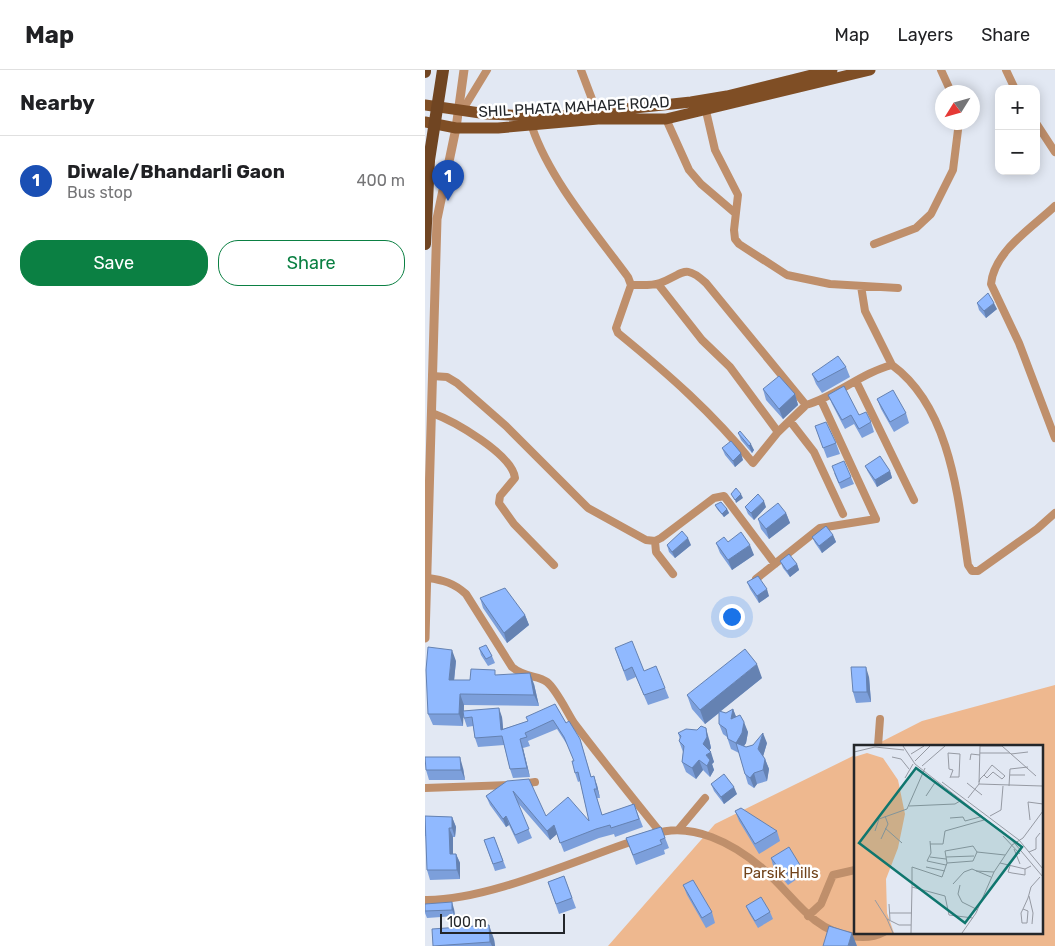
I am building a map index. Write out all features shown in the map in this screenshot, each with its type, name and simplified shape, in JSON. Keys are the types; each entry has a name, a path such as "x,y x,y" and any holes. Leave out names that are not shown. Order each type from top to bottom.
{"highway":[{"path":"425,244 429,160 443,70"}],"main road":[{"name":"SHIL PHATA MAHAPE ROAD","path":"425,122 456,128 532,127 727,96 832,70"},
{"name":"SHIL PHATA MAHAPE ROAD","path":"425,105 460,111 541,117 598,116 666,119 706,111 870,70"}],"street":[{"path":"425,638 437,219 460,111 463,70"},
{"path":"460,111 487,70"},
{"path":"581,70 598,116"},
{"path":"941,70 948,85"},
{"path":"1006,70 1013,85"},
{"path":"706,111 717,154 738,195 735,213 735,239 772,267 787,275 806,280 898,288"},
{"path":"666,119 689,170 701,184 735,213"},
{"path":"532,127 539,147 572,199 628,277 631,285 616,328 618,333 658,364 689,393 721,425 753,463 778,432 806,405 821,400 877,369 892,365"},
{"path":"1040,129 1055,152"},
{"path":"874,244 917,228 931,214 953,170 958,130"},
{"path":"1055,206 1002,255 991,275 991,284 1019,343 1055,438"},
{"path":"631,285 658,284 686,271 694,272 706,283 806,405"},
{"path":"658,284 702,340 730,367 778,432"},
{"path":"861,286 865,311 892,365 914,385 934,415 947,449 968,565 972,571 978,571 1013,547 1055,513"},
{"path":"432,376 447,377 457,383 506,426 588,508 646,540 655,542 714,498 724,496 775,564"},
{"path":"856,381 914,500"},
{"path":"756,579 820,528 876,519 821,400"},
{"path":"432,414 443,417 475,435 505,460 514,472 515,478 500,496 499,503 514,524 554,565"},
{"path":"790,421 814,452 843,514"},
{"path":"655,542 656,552 673,574"},
{"path":"427,578 440,579 457,585 466,594 512,667 522,675 545,680 553,688 561,705 598,755 660,832"},
{"path":"878,745 880,720"},
{"path":"425,788 464,788 535,782"},
{"path":"679,829 705,798"},
{"path":"425,900 455,898 512,884 660,832 679,829 731,846 763,868 808,916 821,926 847,936 866,938 878,934"},
{"path":"808,916 821,904 833,875 854,870"}],"green space":[{"name":"Parsik Hills","path":"1055,685 1055,946 608,946 715,824 854,755 854,934 1043,934 1043,745 875,745 922,721"}],"building":[{"path":"988,293 994,303 984,311 977,303"},
{"path":"838,356 846,367 818,382 812,374"},
{"path":"779,376 795,394 779,409 763,389"},
{"path":"844,386 859,415 866,412 871,422 859,429 851,415 842,420 828,395"},
{"path":"893,390 906,413 890,422 877,399"},
{"path":"826,422 836,443 823,448 815,426"},
{"path":"740,431 751,444 749,446 738,433"},
{"path":"731,441 741,453 733,461 722,448"},
{"path":"880,456 890,471 875,480 865,466"},
{"path":"844,461 851,477 839,483 832,466"},
{"path":"736,488 741,494 735,500 731,494"},
{"path":"758,494 764,501 751,513 745,507"},
{"path":"721,502 727,509 722,514 715,505"},
{"path":"778,503 786,513 766,529 758,519"},
{"path":"826,526 833,535 819,546 812,537"},
{"path":"682,531 688,538 672,552 667,545"},
{"path":"741,532 750,545 728,560 716,543 724,537 728,542"},
{"path":"789,554 797,564 787,571 780,561"},
{"path":"758,576 767,589 757,596 747,582"},
{"path":"505,588 525,615 504,633 480,598"},
{"path":"632,641 644,671 656,666 665,688 644,695 632,667 624,671 615,648"},
{"path":"486,645 492,656 486,659 479,648"},
{"path":"428,647 452,650 449,680 470,680 471,669 495,670 495,675 530,673 534,695 460,694 459,714 428,714 426,670"},
{"path":"745,649 757,664 700,710 687,695"},
{"path":"851,667 866,667 867,692 853,692"},
{"path":"555,704 566,723 569,721 580,739 591,777 594,776 597,789 594,789 602,815 634,804 639,819 611,828 610,825 596,829 560,843 554,825 547,831 513,791 529,829 515,835 506,816 503,819 486,796 507,781 529,779 546,816 568,797 589,821 578,772 575,773 572,761 574,761 564,737 553,720 525,733 527,737 520,739 527,768 510,769 502,736 475,738 472,717 464,718 463,711 499,708 501,730 528,721 526,717"},
{"path":"733,709 731,719 740,715 744,722 742,733 736,743 728,739 726,729 719,724 719,711 726,713"},
{"path":"701,726 706,728 707,737 703,744 711,752 706,755 710,760 707,766 699,760 692,768 682,762 684,746 679,741 681,736 678,733 686,729 697,730"},
{"path":"763,733 758,749 765,759 763,770 754,773 750,778 745,774 736,743 746,747 753,745"},
{"path":"425,757 460,757 461,770 426,770"},
{"path":"724,774 734,787 721,797 711,784"},
{"path":"741,808 777,831 755,844 735,811"},
{"path":"425,816 452,817 452,828 449,828 450,854 456,854 457,870 427,870"},
{"path":"661,827 665,838 660,840 662,844 633,855 626,838"},
{"path":"494,837 503,861 493,864 484,840"},
{"path":"789,847 800,865 784,875 771,858"},
{"path":"564,876 572,898 556,904 548,882"},
{"path":"693,880 712,912 702,918 683,885"},
{"path":"761,897 770,912 755,921 746,906"},
{"path":"452,902 452,910 425,911 425,904"},
{"path":"489,925 490,942 433,946 432,929"},
{"path":"829,926 852,933 848,946 823,946"}],"place":[{"name":"Diwale/Bhandarli Gaon","path":"448,201"}]}
